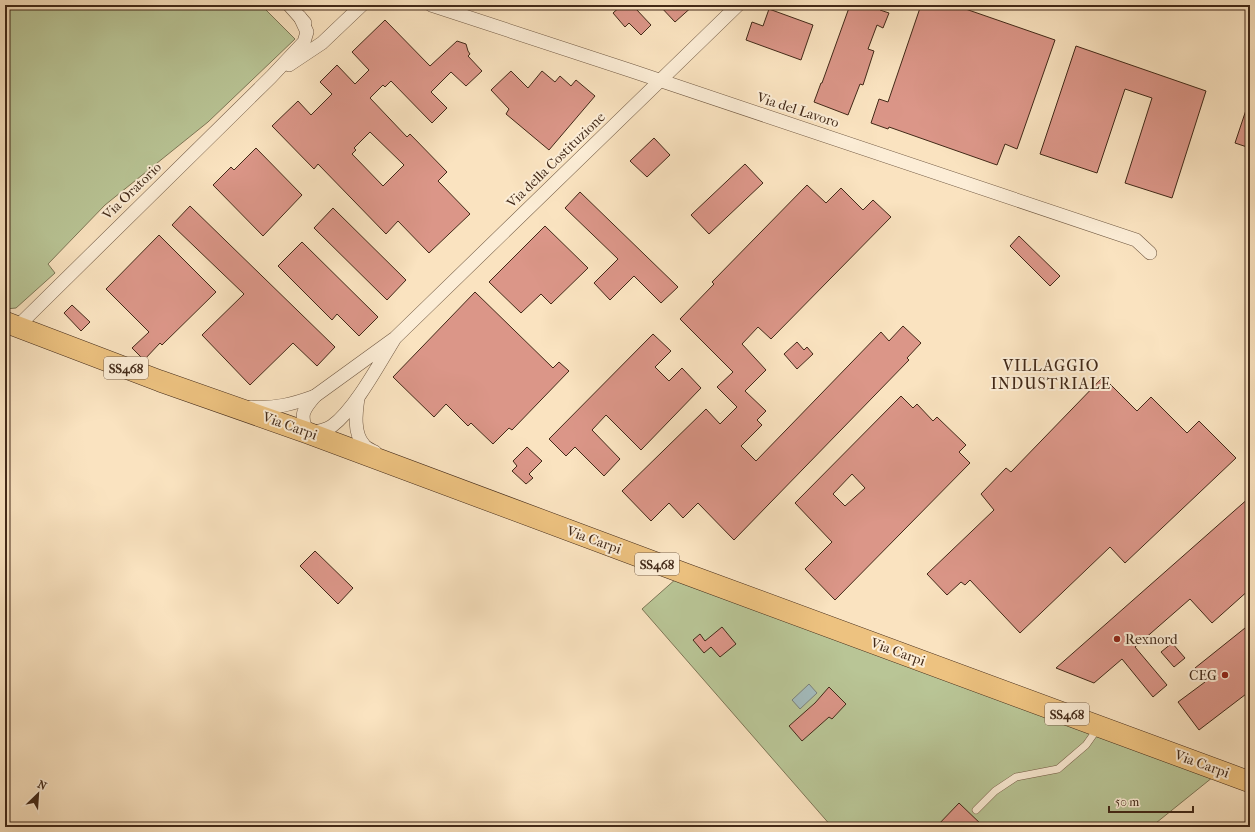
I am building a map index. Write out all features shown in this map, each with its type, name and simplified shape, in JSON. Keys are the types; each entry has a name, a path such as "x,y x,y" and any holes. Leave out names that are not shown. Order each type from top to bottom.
{"main road":[{"name":"Via Carpi","path":"11,325 160,381 236,406 399,468 1250,782"}],"street":[{"name":"Via Oratorio","path":"288,5 322,43"},
{"name":"Via Oratorio","path":"271,77 322,43 362,5"},
{"name":"Via del Lavoro","path":"431,5 1136,240 1150,253"},
{"name":"Via della Costituzione","path":"395,338 358,398 338,420 331,427 323,431 308,433 303,423 303,414 307,405 315,396 395,338 738,5"},
{"name":"Via Oratorio","path":"11,325 271,77 304,42 307,32 300,17"},
{"name":"Via della Costituzione","path":"236,406 266,408 287,405 315,396"},
{"name":"Via della Costituzione","path":"358,398 356,422 361,441 364,446 399,468"}],"lane":[{"path":"976,810 995,791 1016,778 1058,769 1086,745 1099,726"}],"green space":[{"path":"5,5 261,5 295,39 208,122 105,205 48,264 55,273 16,308 5,309"},
{"path":"677,578 1218,773 1151,827 832,827 642,609"}],"water":[{"path":"809,684 817,693 800,709 792,700"}],"building":[{"path":"622,5 640,5 636,9 651,25 641,35 629,23 625,27 613,13"},
{"path":"659,5 694,5 675,22"},
{"path":"850,5 882,5 880,10 889,13 883,28 877,25 868,49 874,51 863,85 860,84 848,115 814,102"},
{"path":"921,5 954,5 1055,40 1017,149 1005,144 997,165 889,127 888,129 871,123 879,99 888,102"},
{"path":"769,9 813,25 801,60 746,40 752,22 763,26"},
{"path":"385,20 430,66 457,41 466,44 470,54 468,56 482,71 466,86 451,72 431,92 447,108 432,123 391,81 385,87 383,85 370,98 407,137 410,134 447,172 438,181 470,214 429,253 398,221 386,234 318,164 314,169 272,126 298,101 311,115 332,94 320,82 337,65 355,84 369,70 352,52","holes":["370,132 404,165 383,186 352,154 356,150 354,148"]},
{"path":"1076,46 1206,91 1172,198 1125,183 1152,98 1125,89 1097,173 1040,154"},
{"path":"511,71 528,88 542,71 555,82 560,76 571,86 576,80 595,96 549,150 506,114 509,109 491,90"},
{"path":"1248,104 1250,104 1250,148 1235,143"},
{"path":"654,138 670,155 647,177 630,161"},
{"path":"256,148 302,195 263,236 213,185 231,167 234,170"},
{"path":"745,164 763,183 709,234 691,215"},
{"path":"807,185 826,203 841,188 863,210 873,200 891,217 771,339 758,327 742,344 766,370 745,391 766,411 757,420 762,425 741,446 756,461 881,332 889,341 903,326 921,343 907,358 909,360 734,540 698,503 683,518 669,503 651,521 622,491 706,409 720,424 737,407 717,387 733,372 680,319 714,284 712,282"},
{"path":"580,192 678,287 661,303 634,276 610,300 594,283 618,259 565,208"},
{"path":"190,206 335,347 317,366 293,343 250,385 202,335 244,294 172,225"},
{"path":"333,208 406,280 387,300 314,228"},
{"path":"545,226 588,268 551,304 541,294 521,313 489,282"},
{"path":"159,235 216,292 162,345 160,343 144,360 132,348 149,332 106,289"},
{"path":"1019,236 1060,276 1050,286 1010,246"},
{"path":"302,242 378,317 359,336 337,314 332,320 278,266"},
{"path":"475,292 553,368 559,362 569,371 512,430 509,428 493,444 471,423 468,426 446,404 434,417 393,377"},
{"path":"72,305 90,322 81,331 64,313"},
{"path":"653,334 671,351 655,367 669,381 682,368 701,388 641,450 606,415 592,430 620,459 604,476 575,447 566,456 549,439"},
{"path":"797,342 804,350 807,347 813,354 797,369 784,354"},
{"path":"1103,377 1137,411 1151,397 1187,433 1199,421 1236,458 1125,563 1110,547 1020,633 970,580 965,585 961,582 947,595 927,574 994,510 981,494 1006,468 1011,472"},
{"path":"901,396 913,408 917,404 933,421 937,417 966,445 959,452 970,463 835,600 805,569 832,542 795,503","holes":["852,474 865,488 845,506 833,494"]},
{"path":"527,447 542,461 529,474 533,478 526,484 512,471 517,466 513,461"},
{"path":"1250,497 1250,589 1212,623 1190,599 1135,647 1167,685 1153,697 1122,659 1094,683 1056,668"},
{"path":"315,551 353,588 338,604 300,566"},
{"name":"CEG","path":"1250,624 1250,691 1199,730 1178,702 1205,682 1195,668"},
{"path":"722,627 736,644 720,657 711,647 704,653 693,640 700,634 705,641"},
{"path":"1172,643 1185,658 1174,667 1161,652"},
{"path":"829,687 846,704 832,719 829,717 802,741 789,726 815,703"},
{"path":"959,803 984,827 936,827"}],"place":[{"name":"Rexnord","path":"1117,639"},
{"name":"CEG","path":"1225,675"}],"district":[{"name":"VILLAGGIO INDUSTRIALE","path":"1051,374"}]}
